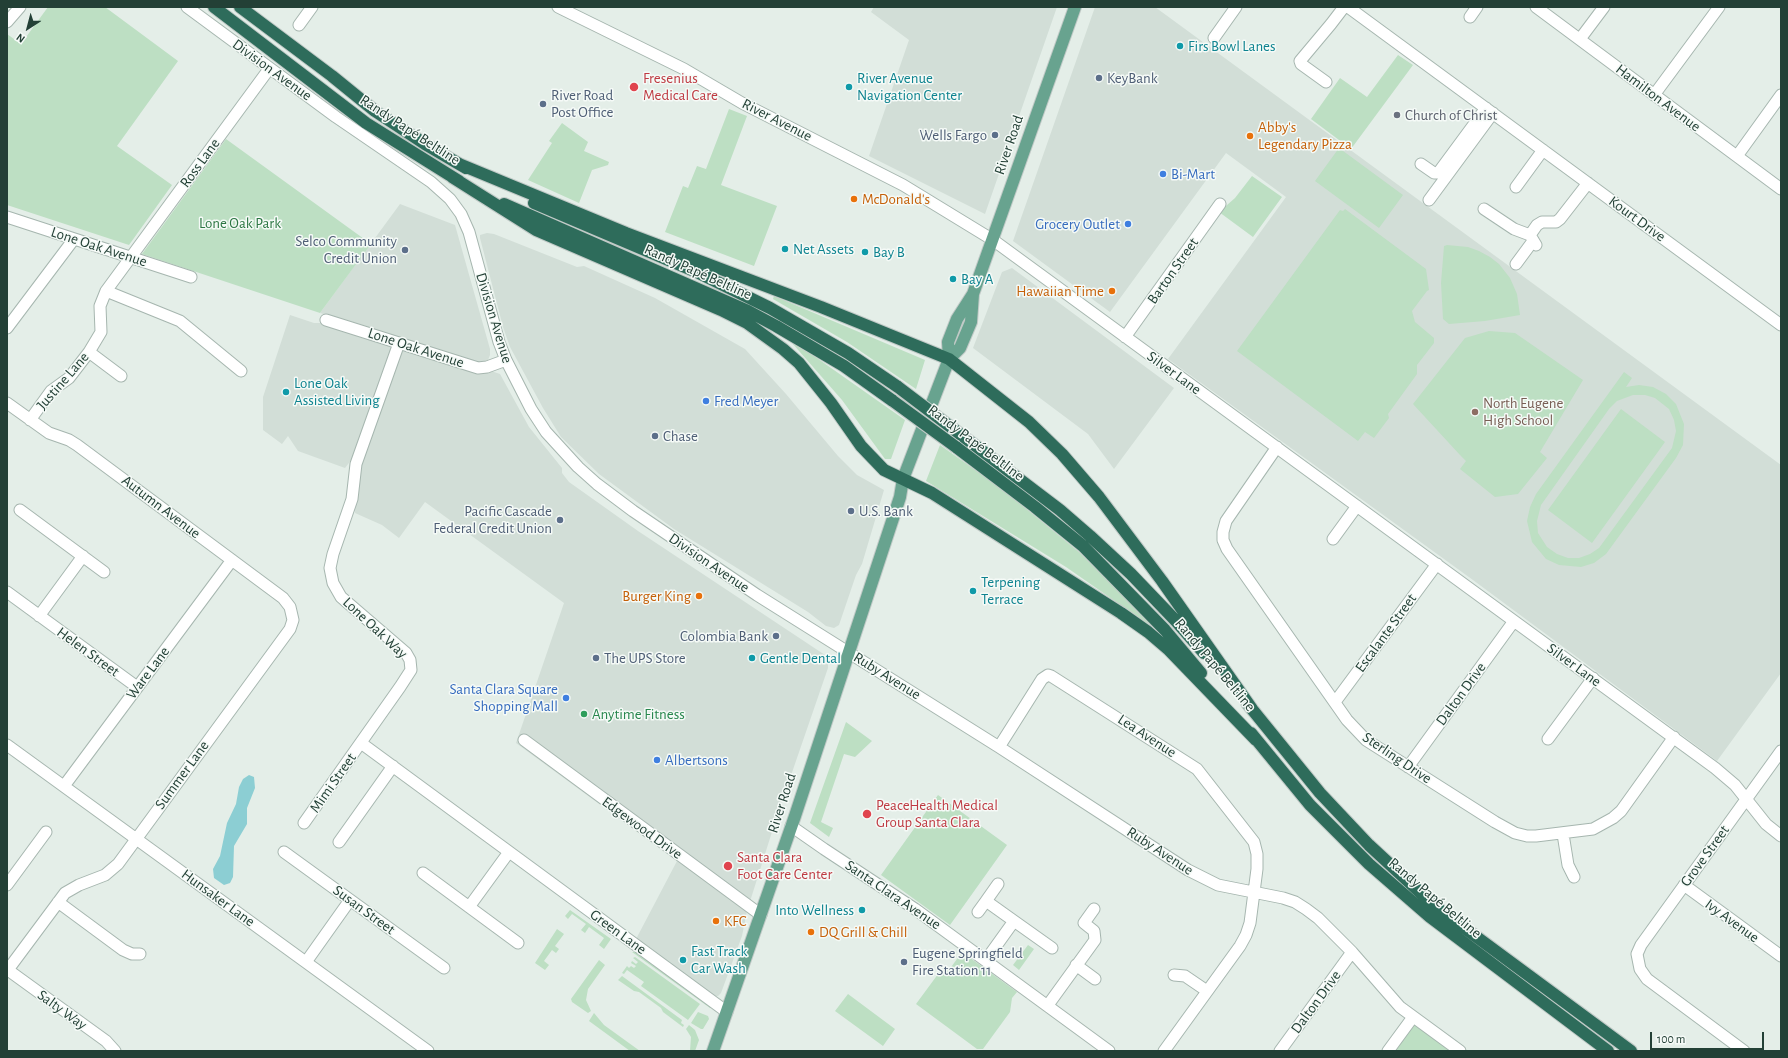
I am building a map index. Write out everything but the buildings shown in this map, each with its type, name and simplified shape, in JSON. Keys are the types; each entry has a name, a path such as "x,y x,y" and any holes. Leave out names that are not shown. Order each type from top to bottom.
{"highway":[{"name":"Randy Papé Beltline","path":"214,7 366,123 452,177 542,221 748,312 783,330 844,366 956,447 1035,507 1083,546 1165,630 1310,805 1380,874 1430,917 1608,1051"},
{"name":"Randy Papé Beltline","path":"240,7 332,76 374,111 459,164 502,188 560,216 699,273 770,308 848,353 898,387 1060,510 1131,574 1176,621 1252,709 1320,793 1369,845 1436,907 1631,1051"},
{"path":"459,164 626,232 821,307 948,359 1029,422 1062,454 1099,497 1162,581 1252,709"},
{"path":"452,177 492,204 536,230 721,310 747,323 783,349 798,363 826,398 866,453 884,470 932,493 1121,613 1148,632 1169,650 1256,740"}],"main road":[{"name":"River Road","path":"713,1051 761,916 870,587 877,551 895,490 903,479 948,359 960,348 971,322 973,294 1075,7"}],"street":[{"path":"7,22 20,7"},
{"name":"Division Avenue","path":"187,7 268,69 372,143 431,182 444,192 454,203 469,232 492,319 506,360 531,409 546,432 578,467 633,512 757,595 848,652"},
{"path":"299,25 312,7"},
{"name":"River Avenue","path":"558,7 684,69 747,105 903,185 993,240"},
{"path":"1214,38 1236,7"},
{"path":"1326,82 1300,61 1344,7"},
{"name":"Kourt Drive","path":"1348,7 1781,325"},
{"path":"1470,17 1477,7"},
{"name":"Hamilton Avenue","path":"1536,7 1781,189"},
{"path":"1580,40 1604,7"},
{"path":"1654,95 1719,7"},
{"name":"Ross Lane","path":"131,257 268,69"},
{"path":"1737,156 1781,95"},
{"path":"1421,164 1434,173 1438,173 1490,111"},
{"path":"1429,200 1490,111"},
{"path":"1516,187 1543,150"},
{"path":"1516,264 1533,240 1540,224 1560,220 1588,183"},
{"name":"Barton Street","path":"1125,337 1220,204"},
{"path":"1484,209 1533,240"},
{"name":"Lone Oak Avenue","path":"7,217 191,278"},
{"path":"7,328 74,239"},
{"name":"Silver Lane","path":"993,240 1674,737 1725,776 1766,824 1781,836"},
{"name":"Justine Lane","path":"30,420 51,392 69,378 89,352 101,332 100,306 106,291 131,257"},
{"path":"106,291 180,321 242,371"},
{"name":"Lone Oak Avenue","path":"326,320 478,368 487,367 506,360"},
{"name":"Lone Oak Way","path":"361,743 407,678 411,670 411,663 406,653 341,597 333,582 330,564 352,499 356,464 398,343"},
{"path":"89,352 121,376"},
{"name":"Autumn Avenue","path":"7,403 49,433 69,440 77,445 285,601 290,607 293,616 290,628"},
{"name":"Sterling Drive","path":"1277,447 1226,521 1223,532 1223,540 1226,549 1355,730 1366,740 1495,822 1526,836 1536,836 1563,834 1602,826 1621,811 1674,737"},
{"path":"1333,539 1357,506"},
{"path":"20,510 104,572"},
{"path":"40,616 83,556"},
{"name":"Ware Lane","path":"64,786 232,560"},
{"name":"Escalante Street","path":"1335,702 1436,564"},
{"name":"Helen Street","path":"7,592 137,688"},
{"name":"Dalton Drive","path":"1408,767 1514,621"},
{"name":"Summer Lane","path":"7,970 65,893 72,888 110,872 118,864 290,628"},
{"name":"Ruby Avenue","path":"848,652 999,747 1188,870 1218,885 1282,898 1295,902 1306,909 1318,918 1352,952 1395,1001 1412,1017 1459,1051"},
{"name":"Lea Avenue","path":"999,747 1042,679 1048,676 1055,677 1194,766 1254,842 1258,861 1250,923 1246,935 1240,946 1164,1051"},
{"path":"1548,739 1593,678"},
{"name":"Edgewood Drive","path":"524,740 761,916"},
{"name":"Green Lane","path":"361,743 727,1012"},
{"name":"Mimi Street","path":"304,824 361,743"},
{"name":"Hunsaker Lane","path":"7,745 428,1051"},
{"name":"Grove Street","path":"1744,1051 1647,979 1640,969 1637,954 1641,945 1781,751"},
{"path":"339,842 393,766"},
{"name":"Santa Clara Avenue","path":"791,826 824,850 897,896 1048,1005 1107,1050"},
{"path":"7,885 46,832"},
{"path":"1563,834 1568,865 1574,877"},
{"name":"Susan Street","path":"284,852 444,968"},
{"path":"469,907 509,852"},
{"path":"423,874 518,943"},
{"path":"978,912 998,884"},
{"name":"Ivy Avenue","path":"1684,885 1781,956"},
{"path":"306,962 350,900"},
{"path":"986,901 1052,948"},
{"path":"58,902 126,952 140,954"},
{"path":"1048,1005 1095,938 1093,930 1084,923 1094,909"},
{"path":"986,960 1014,921"},
{"name":"Dalton Drive","path":"1280,1051 1352,952"},
{"path":"1076,965 1095,979"},
{"name":"Salty Way","path":"7,970 106,1041 115,1051"},
{"path":"1174,975 1185,976 1207,991"},
{"path":"1388,1051 1412,1017"}],"shaded area":[{"path":"874,7 1057,7 985,214 869,156 909,40 871,12"},
{"name":"North Eugene High School","path":"1095,7 1155,7 1781,465 1781,673 1717,761 1473,580 1168,359 1286,197 1226,153 1110,312 1013,241"},
{"path":"400,204 455,225 490,349 488,360 479,363 320,313"},
{"path":"487,233 494,234 577,267 584,266 655,298 745,349 786,394 838,456 857,475 884,490 862,564 856,575 839,625 834,628 826,626 808,612 674,529 599,474 561,437 543,408 510,347 503,327 480,238 480,235"},
{"path":"1012,268 1174,388 1114,469 1088,434 973,348 1002,272"},
{"path":"290,315 314,323 328,323 392,346 393,350 355,455 345,468 298,451 288,436 282,444 263,430 263,397"},
{"path":"401,350 479,373 491,371 500,374 529,427 562,468 562,473 569,482 638,531 825,655 828,661 828,668 777,816 747,911 742,936 721,993 718,996 713,996 635,941 677,861 516,743 564,603 425,502 399,538 382,525 355,513 357,473"}],"green space":[{"path":"48,7 105,7 178,61 117,146 172,185 129,245 7,205 7,34 21,44"},
{"path":"1398,55 1413,65 1351,149 1311,119 1340,78 1367,97"},
{"path":"729,109 747,116 721,185 777,206 754,266 665,232 683,186 688,188 697,166 706,169"},
{"path":"562,123 588,142 584,151 609,162 608,165 592,170 579,203 528,180 552,143 549,141"},
{"name":"Lone Oak Park","path":"226,139 371,244 320,313 142,254"},
{"path":"1339,148 1403,195 1379,228 1315,181"},
{"path":"1252,176 1282,197 1253,237 1219,212 1235,198"},
{"path":"1345,209 1426,269 1429,290 1412,311 1415,322 1434,338 1434,343 1417,365 1417,374 1388,414 1389,418 1374,438 1365,432 1358,441 1237,351 1340,210 1343,211"},
{"path":"1444,246 1468,247 1479,251 1499,264 1510,278 1517,294 1520,315 1485,321 1449,324 1443,319 1441,283"},
{"path":"774,296 925,360 916,389 847,342 773,299"},
{"path":"1489,331 1515,333 1583,380 1540,452 1547,458 1518,494 1495,497 1460,469 1466,461 1413,404 1465,338"},
{"path":"792,343 814,356 905,420 891,459 885,459 842,400"},
{"path":"1624,372 1632,378 1626,387 1639,385 1653,387 1666,394 1676,404 1684,424 1683,445 1676,458 1606,554 1594,563 1581,567 1559,565 1546,559 1532,542 1527,521 1530,507 1536,494","holes":["1633,395 1645,395 1655,398 1669,409 1674,420 1676,431 1672,448 1599,548 1590,554 1579,558 1568,558 1557,554 1547,547 1538,533 1537,521 1541,505 1609,409 1617,401"]},
{"path":"1621,409 1665,442 1592,543 1548,510"},
{"path":"940,445 1002,489 1079,552 1150,622 1148,624 1066,567 926,481"},
{"path":"846,722 872,741 855,757 844,754 821,822 833,828 829,837 810,823"},
{"path":"938,795 1007,845 950,925 881,875"},
{"path":"570,910 611,939 604,949 599,945 604,938 589,927 585,933 581,930 586,924 572,914 568,919 565,916"},
{"path":"557,929 564,934 555,946 559,949 556,953 552,950 544,961 549,965 545,970 535,963"},
{"path":"1028,945 1034,949 1019,970 1013,965"},
{"path":"632,952 637,952 677,982 679,981 711,1007 710,1008"},
{"path":"962,952 1017,992 1012,998 1010,1012 983,1049 977,1049 916,1004 944,966 949,970"},
{"path":"635,957 700,1004 688,1020 641,986 644,982 627,970 624,974 622,973 627,966 629,968 631,966 634,968 636,966 631,963 632,961 636,964 638,962 633,958"},
{"path":"599,960 605,965 588,989 586,1000 591,1011 588,1013 572,1002 571,999"},
{"path":"622,976 682,1020 681,1023 684,1025 683,1027 639,992 634,991 618,980"},
{"path":"848,994 895,1029 883,1046 835,1011"},
{"path":"698,1012 708,1016 709,1019 703,1029 691,1023"},
{"path":"594,1013 604,1025 640,1051 630,1051 589,1021"},
{"path":"1414,1024 1451,1051 1391,1051"},
{"path":"689,1025 695,1030 699,1040 695,1051 690,1051 691,1037 686,1029"}],"water":[{"path":"249,775 254,777 255,788 247,808 247,824 234,846 233,877 230,883 224,885 214,878 213,869 220,856 227,823 236,804 239,787 243,779"}],"place":[{"name":"Firs Bowl Lanes","path":"1180,46"},
{"name":"KeyBank","path":"1099,78"},
{"name":"Fresenius Medical Care","path":"634,87"},
{"name":"River Avenue Navigation Center","path":"849,87"},
{"name":"River Road Post Office","path":"543,104"},
{"name":"Church of Christ","path":"1397,115"},
{"name":"Wells Fargo","path":"995,135"},
{"name":"Abby's Legendary Pizza","path":"1250,136"},
{"name":"Bi-Mart","path":"1163,174"},
{"name":"McDonald's","path":"854,199"},
{"name":"Grocery Outlet","path":"1128,224"},
{"name":"Net Assets","path":"785,249"},
{"name":"Selco Community Credit Union","path":"405,250"},
{"name":"Bay B","path":"865,252"},
{"name":"Bay A","path":"953,279"},
{"name":"Hawaiian Time","path":"1112,291"},
{"name":"Lone Oak Assisted Living","path":"286,392"},
{"name":"Fred Meyer","path":"706,401"},
{"name":"North Eugene High School","path":"1475,412"},
{"name":"Chase","path":"655,436"},
{"name":"U.S. Bank","path":"851,511"},
{"name":"Pacific Cascade Federal Credit Union","path":"560,520"},
{"name":"Terpening Terrace","path":"973,591"},
{"name":"Burger King","path":"699,596"},
{"name":"Colombia Bank","path":"776,636"},
{"name":"The UPS Store","path":"596,658"},
{"name":"Gentle Dental","path":"752,658"},
{"name":"Santa Clara Square Shopping Mall","path":"566,698"},
{"name":"Anytime Fitness","path":"584,714"},
{"name":"Albertsons","path":"657,760"},
{"name":"PeaceHealth Medical Group Santa Clara","path":"867,814"},
{"name":"Santa Clara Foot Care Center","path":"728,866"},
{"name":"Into Wellness","path":"862,910"},
{"name":"KFC","path":"716,921"},
{"name":"DQ Grill & Chill","path":"811,932"},
{"name":"Fast Track Car Wash","path":"683,960"},
{"name":"Eugene Springfield Fire Station 11","path":"904,962"}]}
